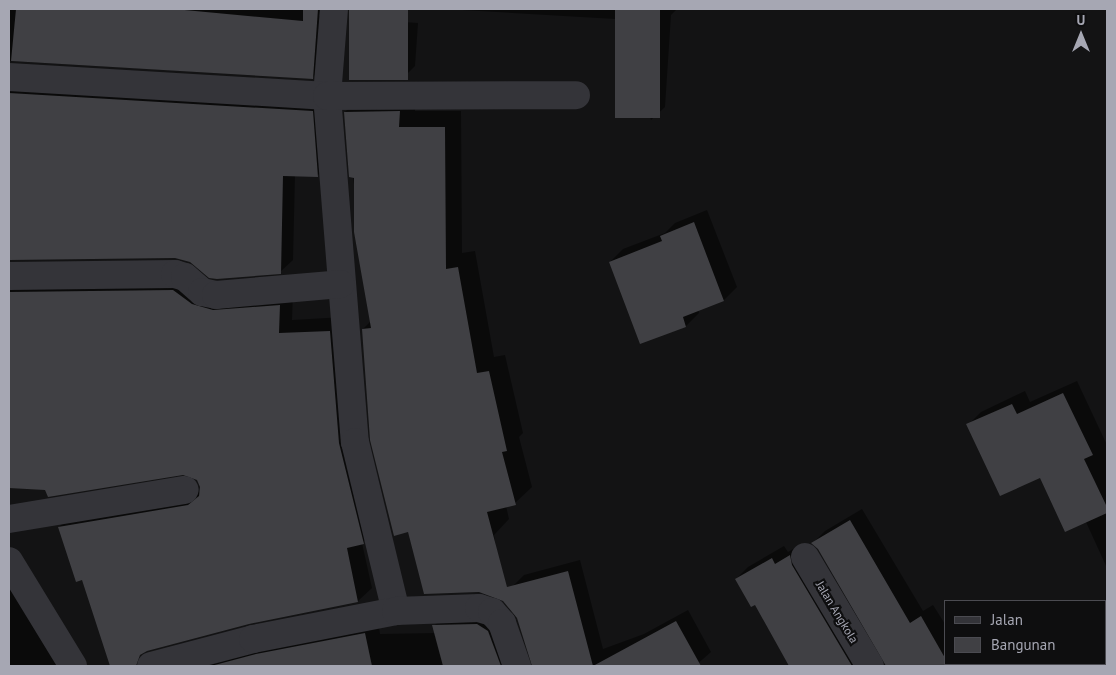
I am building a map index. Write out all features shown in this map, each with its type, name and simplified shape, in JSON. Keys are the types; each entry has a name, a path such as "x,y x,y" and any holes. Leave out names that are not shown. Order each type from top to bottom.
{"street":[{"path":"334,9 327,96 356,454 396,611"},
{"path":"9,77 327,96 576,95"},
{"path":"9,276 175,274 185,277 202,292 216,295 341,284"},
{"path":"9,519 185,490"},
{"name":"Jalan Angkola","path":"805,557 870,666"},
{"path":"9,561 73,666"},
{"path":"151,666 253,638 396,611 479,608 492,612 502,623 518,666"}],"building":[{"path":"16,9 174,9 303,21 303,9 318,9 313,79 11,61"},
{"path":"349,9 408,9 408,80 349,80"},
{"path":"615,9 660,9 660,118 615,118"},
{"path":"9,93 313,111 318,177 283,176 281,274 209,278 190,262 175,258 9,260"},
{"path":"400,111 399,127 445,127 446,269 458,267 477,373 489,371 507,451 502,452 516,505 487,512 507,587 568,571 593,666 532,666 517,618 503,601 479,592 424,594 408,532 394,536 370,440 362,329 371,328 354,232 354,178 349,177 344,112"},
{"path":"694,222 724,301 683,317 686,327 640,344 609,262 662,241 660,236"},
{"path":"173,290 192,304 213,310 280,305 279,333 330,331 339,443 364,544 347,548 358,602 249,624 147,651 140,655 136,666 110,666 82,580 76,582 58,527 188,505 199,496 200,487 197,480 183,475 48,497 45,490 9,488 9,292"},
{"path":"1063,393 1093,455 1084,459 1107,507 1107,513 1065,532 1040,478 1000,496 966,424 1012,404 1017,414"},
{"path":"850,520 910,623 921,616 944,656 944,665 950,666 886,666 818,549 811,543"},
{"path":"790,555 792,565 852,666 789,666 755,605 751,607 735,579 772,558 775,564"},
{"path":"676,621 701,666 593,666"},
{"path":"477,624 488,631 501,666 443,666 432,625"},
{"path":"365,633 372,666 211,666 256,654"}]}
